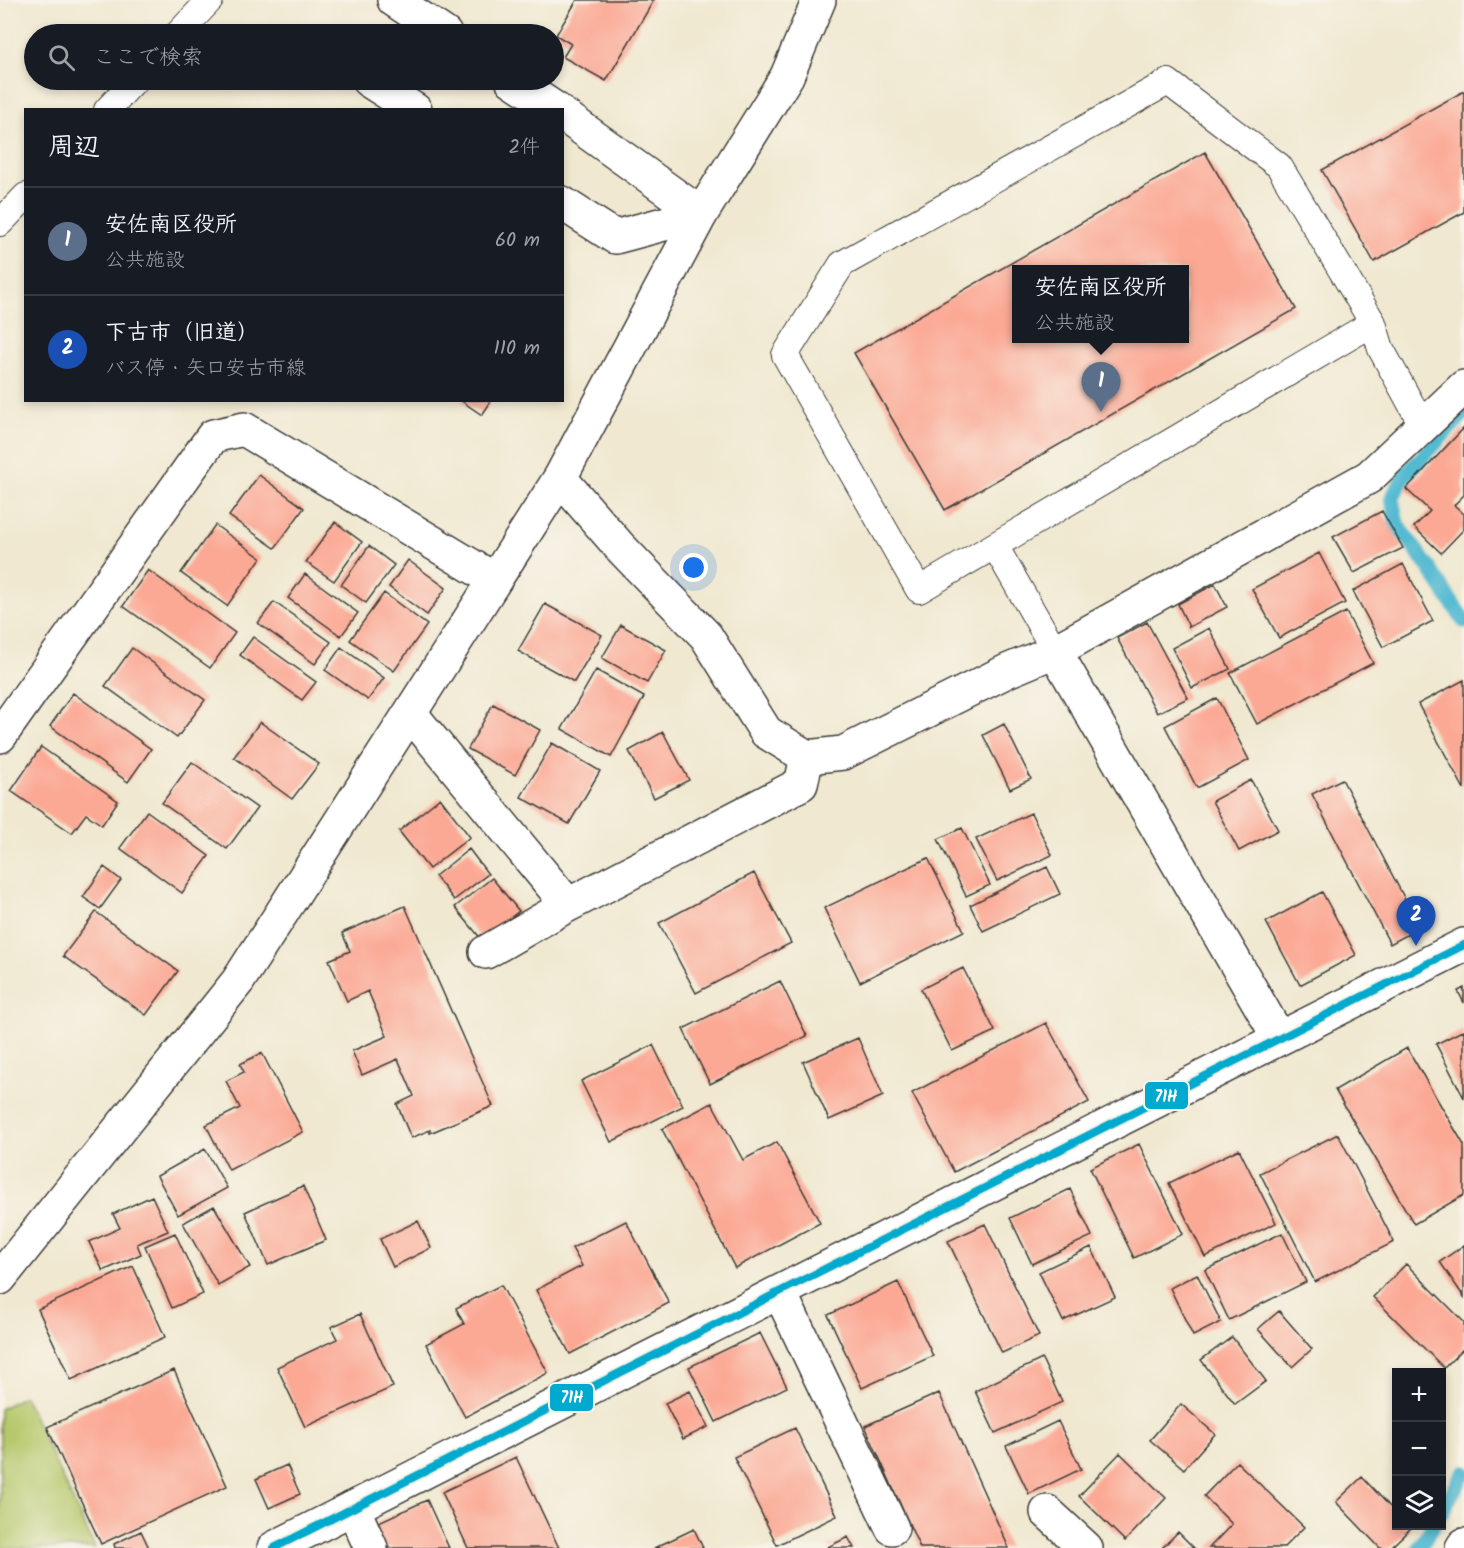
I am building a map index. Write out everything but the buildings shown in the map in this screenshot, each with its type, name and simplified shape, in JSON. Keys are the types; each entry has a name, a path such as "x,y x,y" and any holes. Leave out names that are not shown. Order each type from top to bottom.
{"street":[{"path":"394,0 430,24"},
{"path":"0,1278 238,981 410,713 560,478 700,214 787,76 819,0"},
{"path":"384,90 412,108"},
{"path":"527,90 553,108"},
{"path":"564,115 700,214"},
{"path":"564,204 615,237 700,214"},
{"path":"560,478 620,547 706,636 766,732 807,757 843,753 1007,671 1055,651 1369,477 1464,387"},
{"path":"0,736 213,436 244,429 495,580"},
{"path":"1055,651 1279,1038"},
{"path":"410,713 568,904"},
{"path":"486,952 568,904 801,784 807,757"},
{"path":"274,1548 1464,945"},
{"path":"780,1293 892,1528"},
{"path":"353,1508 371,1548"},
{"path":"1047,1512 1086,1548"}],"lane":[{"path":"187,24 210,0"},
{"path":"1373,323 919,590 785,355 842,264 1168,82 1279,166 1373,323 1381,349 1423,426"},
{"path":"109,108 126,90"},
{"path":"0,223 24,198"},
{"path":"995,546 1055,651"}],"green space":[{"path":"24,1396 95,1548 0,1548 0,1409"}],"waterway":[{"path":"1464,413 1405,475 1392,498 1397,524 1464,621"},
{"path":"1446,1504 1464,1473"},
{"path":"1419,1548 1430,1530"}],"transit line":[{"name":"71H","path":"274,1548 1464,945"}],"place":[{"name":"安佐南区役所","path":"1101,412"},
{"name":"下古市（旧道）","path":"1416,946"}]}
